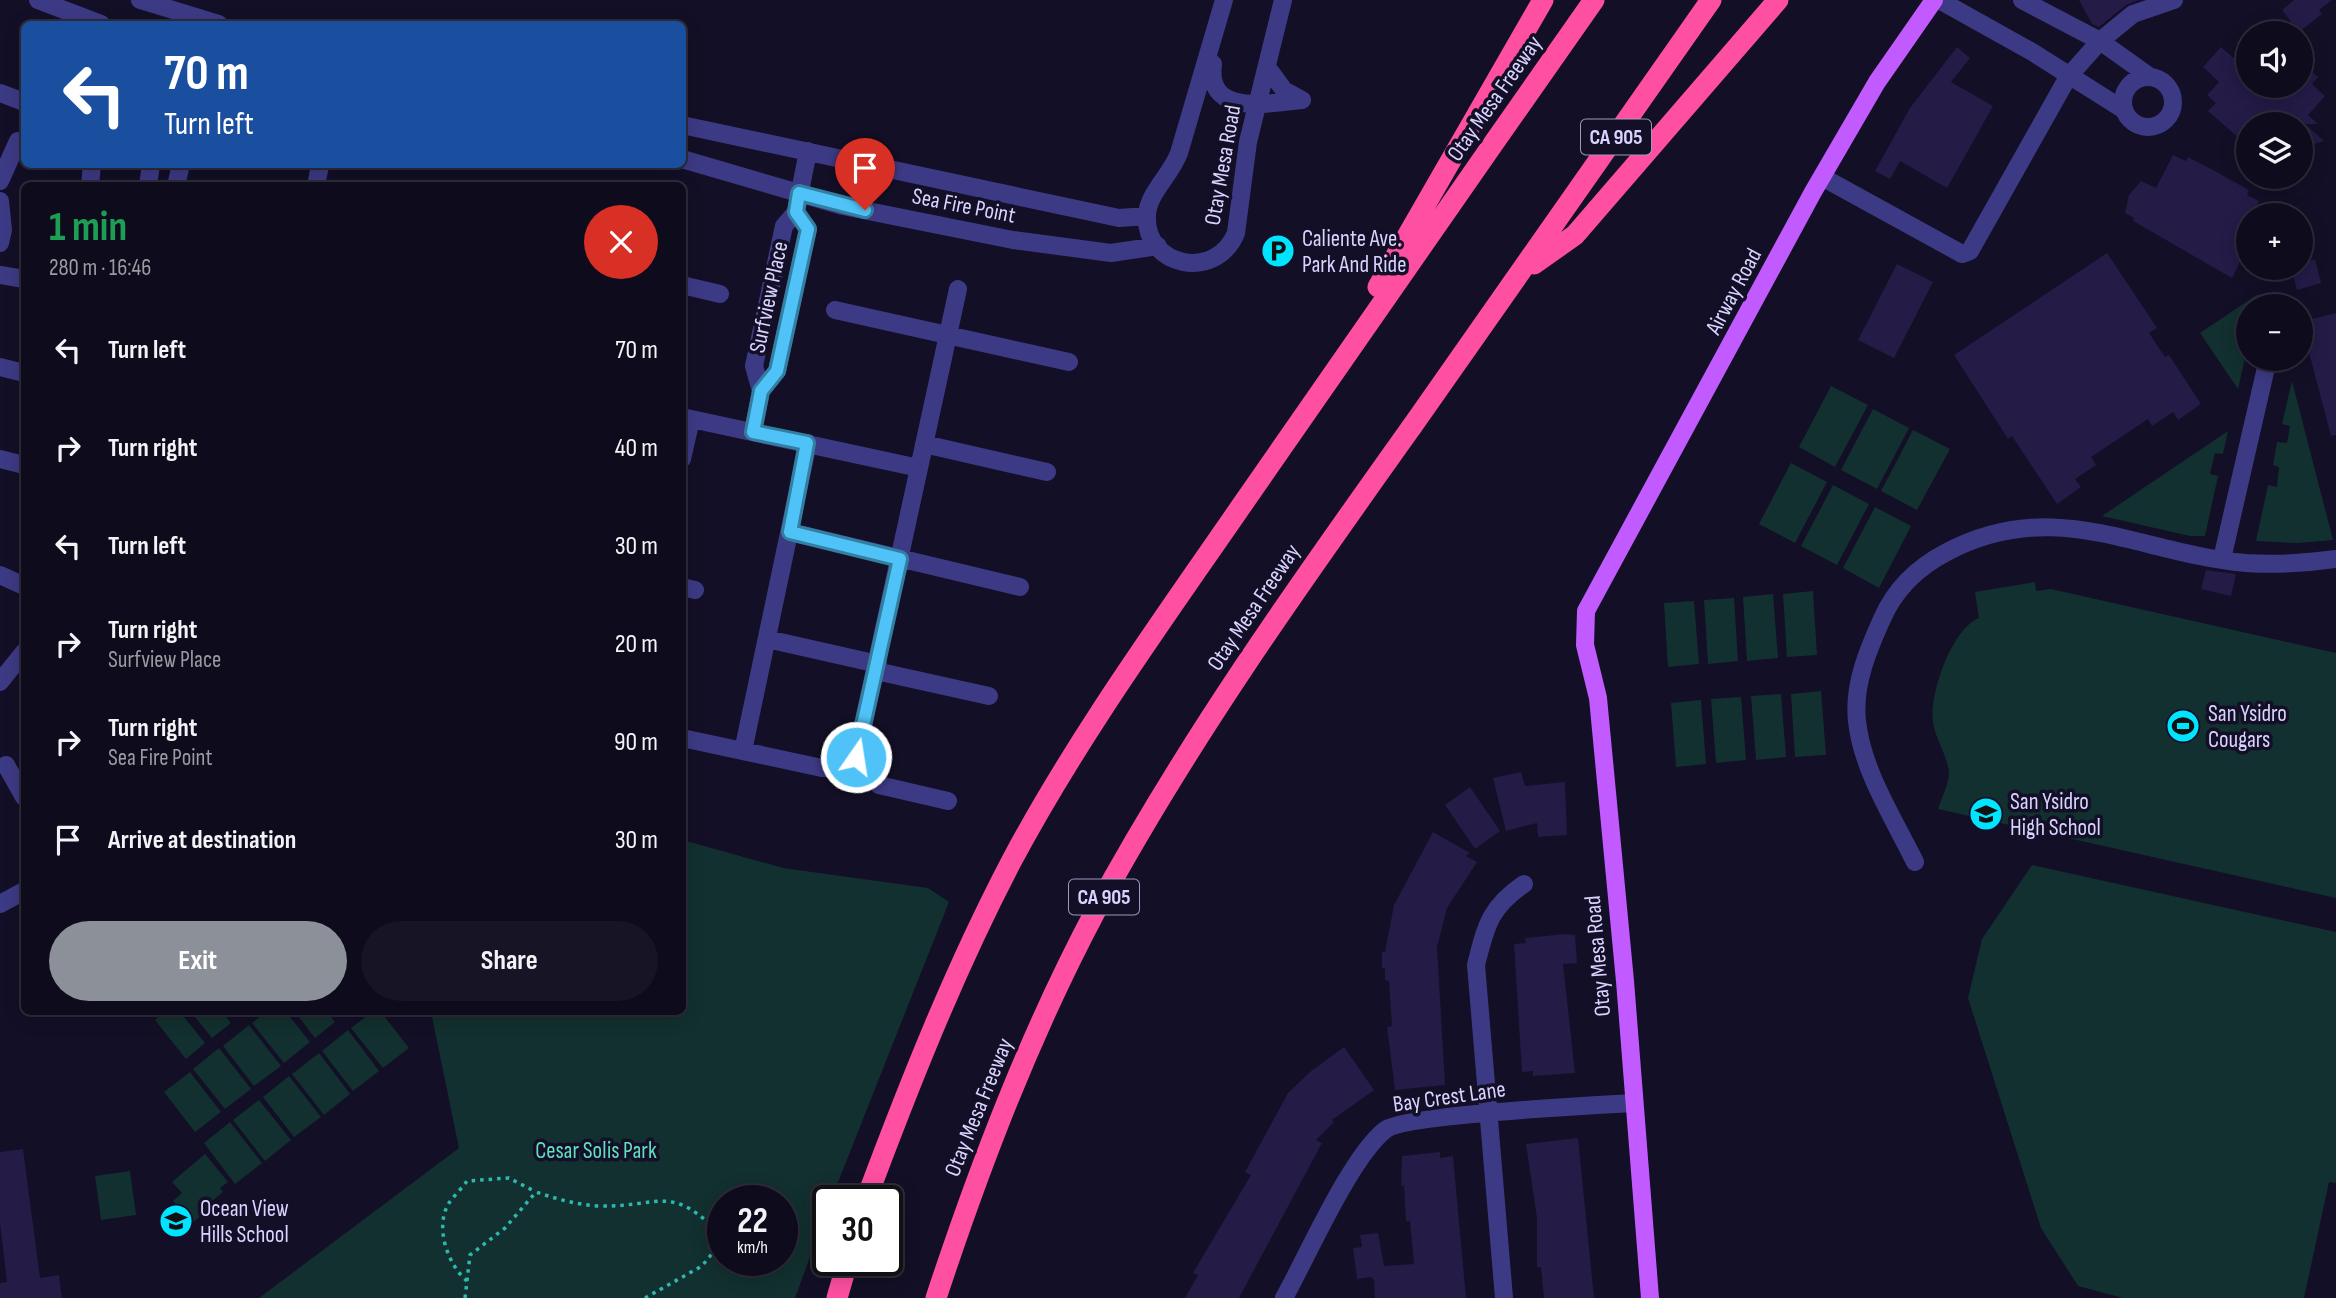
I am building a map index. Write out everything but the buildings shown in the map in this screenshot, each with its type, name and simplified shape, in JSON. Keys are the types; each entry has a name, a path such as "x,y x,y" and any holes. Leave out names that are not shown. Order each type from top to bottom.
{"highway":[{"path":"1295,428 1543,0"},
{"name":"Otay Mesa Freeway","path":"872,1185 912,1076 1012,861 1089,733 1295,428 1594,0"},
{"name":"Otay Mesa Freeway","path":"936,1298 976,1178 1029,1051 1109,888 1192,744 1338,530 1711,0"},
{"path":"1520,273 1575,235 1778,0"},
{"path":"837,1298 843,1276"}],"main road":[{"name":"Airway Road","path":"1586,611 1822,177 1877,82 1937,0"},
{"name":"Otay Mesa Road","path":"1586,611 1585,645 1598,698 1650,1298"}],"street":[{"path":"38,0 93,21"},
{"path":"140,0 202,21"},
{"name":"Otay Mesa Road","path":"1147,216 1151,200 1170,174 1179,153 1224,0"},
{"name":"Otay Mesa Road","path":"1158,246 1175,260 1190,265 1218,257 1232,242 1240,212 1248,142 1283,0"},
{"path":"1937,0 2034,53 2124,110 2135,123 2151,127 2160,125 2171,113 2174,105 2170,88 2165,82 2149,76 2100,41 2022,0"},
{"path":"1822,177 1962,254 1970,251 2068,77 2100,41 2133,14 2174,0"},
{"path":"1219,23 1211,80 1215,90 1226,98 1257,104 1302,100 1284,90 1267,67"},
{"path":"2124,110 2124,94 2128,87 2134,81 2149,76"},
{"path":"0,93 21,101"},
{"name":"Sea Fire Point","path":"686,126 1119,218 1147,216"},
{"path":"0,181 18,141"},
{"name":"Surfview Place","path":"753,432 761,391 754,366 784,226 796,212 808,151"},
{"name":"Sea Fire Point","path":"686,160 843,206 1075,250 1111,253 1158,246"},
{"path":"0,201 3,230 0,243"},
{"name":"Surfview Place","path":"761,391 777,371 808,229 796,212"},
{"path":"1147,216 1151,236 1158,246"},
{"path":"0,275 21,278"},
{"path":"686,286 720,294"},
{"path":"686,739 822,768 837,768 856,757 958,289"},
{"path":"835,310 1069,362"},
{"path":"0,367 21,372"},
{"path":"2222,559 2265,371"},
{"path":"687,418 919,468"},
{"path":"743,751 807,443"},
{"path":"924,444 1047,472"},
{"path":"0,459 21,464"},
{"path":"1915,862 1875,781 1857,721 1859,683 1866,654 1888,606 1912,575 1974,538 2012,528 2083,528 2247,563 2336,559"},
{"path":"790,532 1020,587"},
{"path":"0,575 21,585"},
{"path":"767,639 989,696"},
{"path":"0,682 21,656"},
{"path":"856,757 879,785 948,801"},
{"path":"6,765 21,792"},
{"path":"1504,1298 1476,965 1488,919 1502,900 1524,884"},
{"path":"0,904 21,893"},
{"name":"Bay Crest Lane","path":"1284,1298 1367,1147 1388,1127 1489,1113 1633,1103"}],"path":[{"path":"467,1281 456,1272 444,1241 447,1206 467,1181 509,1178 536,1192 569,1203 601,1206 663,1198 700,1213 707,1221"},
{"path":"465,1298 470,1255 505,1228 536,1192"},
{"path":"645,1298 702,1266 707,1260"}],"green space":[{"path":"2236,309 2236,371 2242,371 2238,389 2200,333"},
{"path":"2292,381 2333,540 2298,543 2256,541 2268,485 2277,487 2279,467 2273,465 2277,442 2287,443 2290,426 2282,424"},
{"path":"1831,386 1868,405 1835,467 1799,447"},
{"path":"1873,409 1909,428 1877,489 1841,470"},
{"path":"1913,430 1950,449 1917,510 1881,491"},
{"path":"2228,431 2223,454 2215,453 2210,474 2218,476 2205,536 2190,536 2102,516"},
{"path":"1791,463 1827,482 1795,543 1759,524"},
{"path":"1833,485 1869,504 1837,565 1801,546"},
{"path":"1875,507 1911,526 1879,588 1843,568"},
{"path":"2035,582 2036,591 2051,589 2336,653 2336,898 1938,809 1949,773 1933,722 1935,695 1944,663 1960,635 1969,624 1979,618 1975,592"},
{"path":"1813,591 1817,655 1787,657 1783,594"},
{"path":"1773,594 1778,658 1747,661 1743,597"},
{"path":"1734,598 1738,661 1708,664 1704,600"},
{"path":"1694,601 1699,664 1668,667 1664,603"},
{"path":"1821,691 1826,755 1795,757 1791,694"},
{"path":"1781,694 1786,757 1756,760 1751,696"},
{"path":"1741,697 1746,760 1716,763 1711,699"},
{"path":"1701,700 1706,764 1676,767 1671,703"},
{"name":"Cesar Solis Park","path":"686,841 783,868 928,888 949,902 837,1185 812,1185 812,1252 795,1298 259,1298 459,1148 432,1015 686,1015"},
{"path":"2032,865 2336,932 2336,1183 2329,1182 2304,1298 2123,1298 2078,1286 2041,1228 1968,998 1982,939"},
{"path":"161,1015 182,1015 205,1043 186,1059 155,1020"},
{"path":"193,1015 224,1015 231,1023 212,1038"},
{"path":"262,1015 288,1015 310,1042 284,1063 252,1023"},
{"path":"297,1015 329,1015 335,1022 315,1038"},
{"path":"368,1015 383,1015 409,1048 383,1068 351,1028"},
{"path":"249,1025 281,1066 254,1086 223,1046"},
{"path":"348,1030 379,1071 353,1091 322,1051"},
{"path":"219,1048 251,1089 225,1109 193,1069"},
{"path":"319,1053 350,1094 324,1115 292,1074"},
{"path":"190,1072 221,1112 195,1132 164,1092"},
{"path":"289,1076 321,1117 294,1137 263,1097"},
{"path":"259,1100 291,1140 265,1161 233,1120"},
{"path":"230,1122 262,1163 235,1184 204,1143"},
{"path":"205,1154 228,1182 220,1188 223,1192 212,1201 214,1205 192,1223 173,1201 182,1193 172,1182"},
{"path":"130,1171 136,1215 101,1220 95,1176"}],"place":[{"name":"Caliente Ave. Park And Ride","path":"1278,251"},
{"name":"San Ysidro Cougars","path":"2183,726"},
{"name":"San Ysidro High School","path":"1986,814"},
{"name":"Ocean View Hills School","path":"176,1221"}],"route":[{"path":"856,757 900,559 790,532 807,443 753,432 761,391 777,371 808,229 796,212 799,193 865,210"}]}
